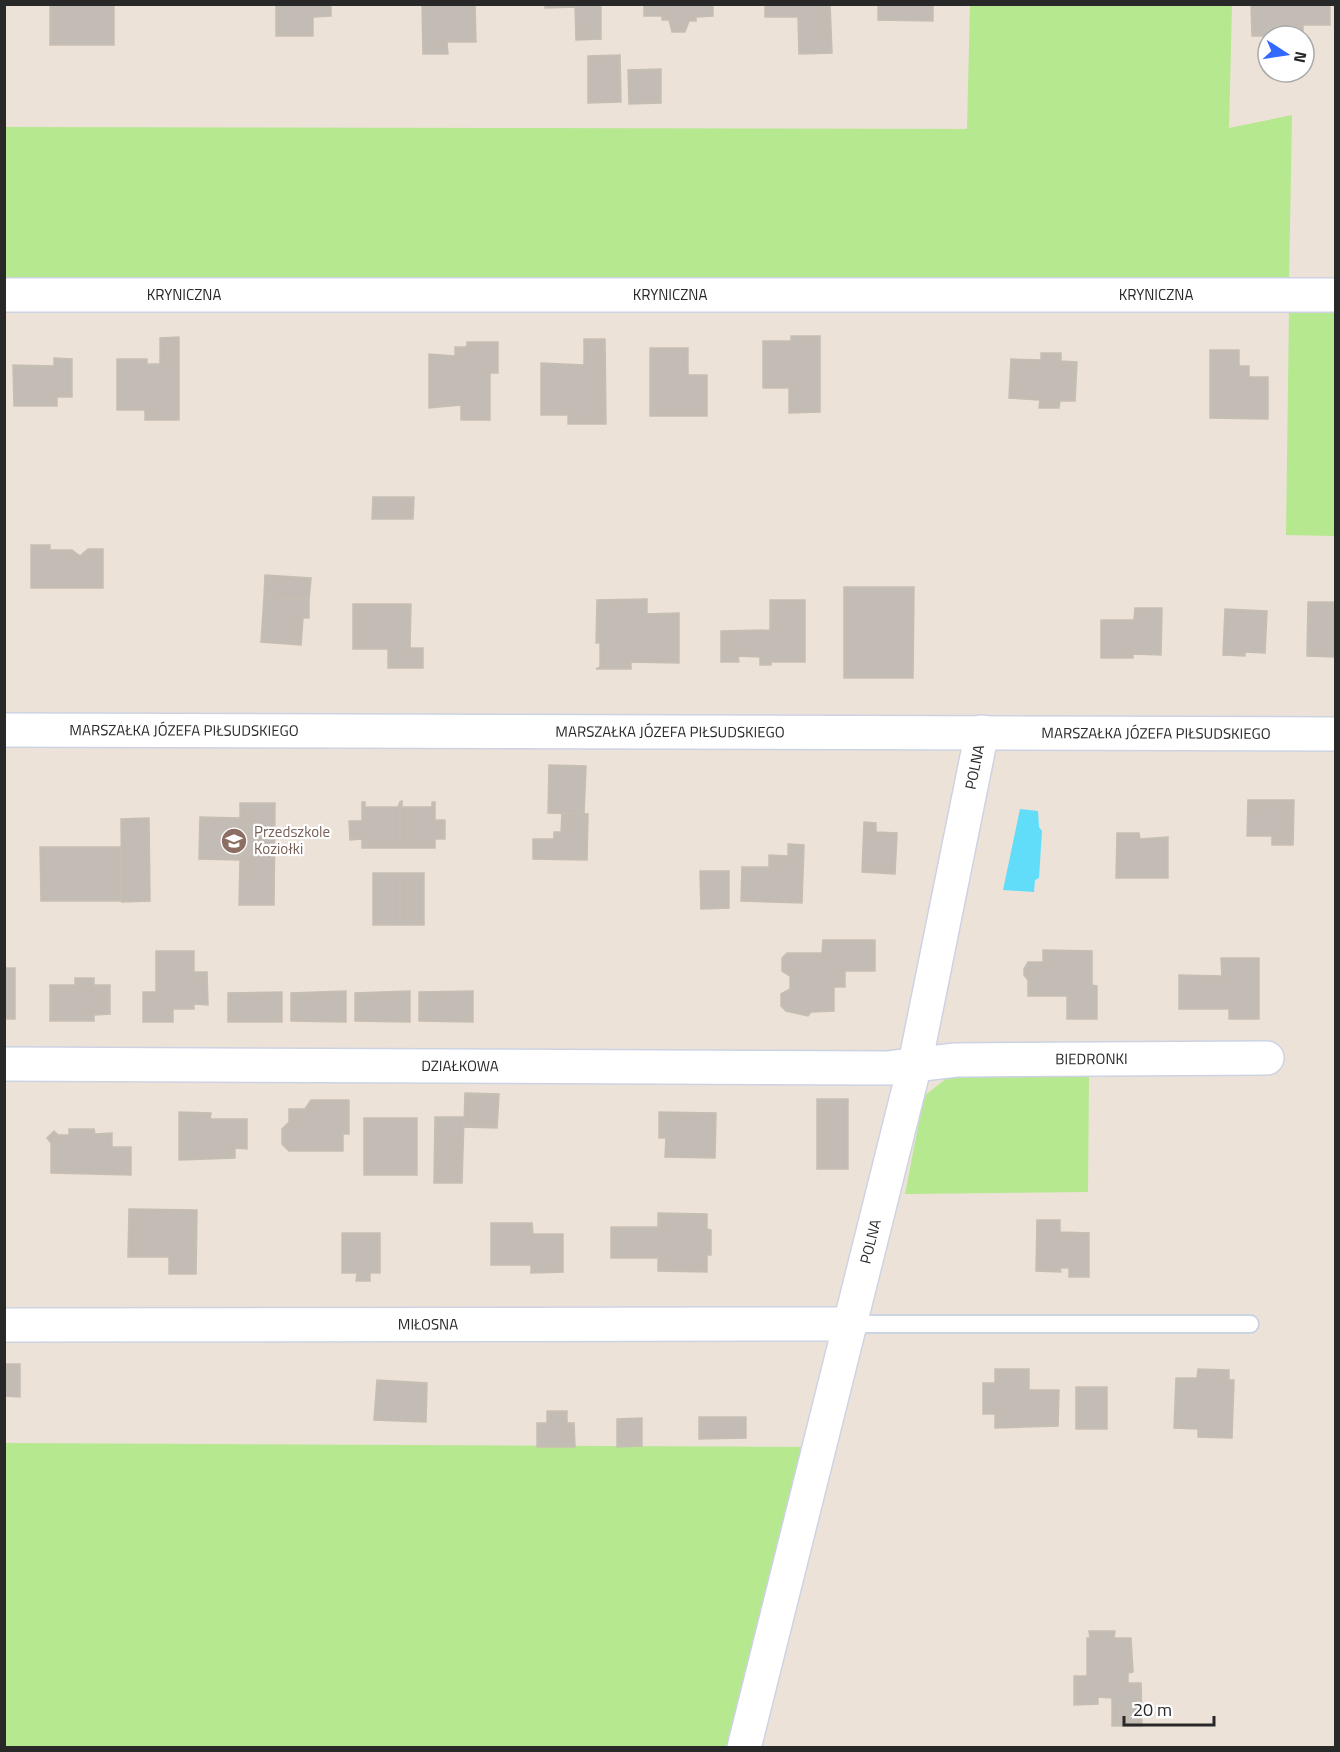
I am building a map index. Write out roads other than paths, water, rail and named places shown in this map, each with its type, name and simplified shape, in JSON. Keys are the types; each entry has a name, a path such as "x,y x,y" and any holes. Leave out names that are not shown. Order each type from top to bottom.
{"street":[{"name":"KRYNICZNA","path":"4,295 1335,295"},
{"name":"MARSZAŁKA JÓZEFA PIŁSUDSKIEGO","path":"4,730 1335,734"},
{"name":"POLNA","path":"744,1748 915,1065 982,732"},
{"name":"BIEDRONKI","path":"915,1065 956,1060 1267,1058"},
{"name":"DZIAŁKOWA","path":"4,1064 888,1068 915,1065"},
{"name":"MIŁOSNA","path":"4,1325 851,1324"}],"lane":[{"path":"851,1324 1250,1324"}],"water":[{"path":"1020,809 1038,811 1039,827 1042,831 1039,878 1035,880 1034,892 1003,890"}],"place":[{"name":"Przedszkole Koziołki","path":"234,841"}]}
